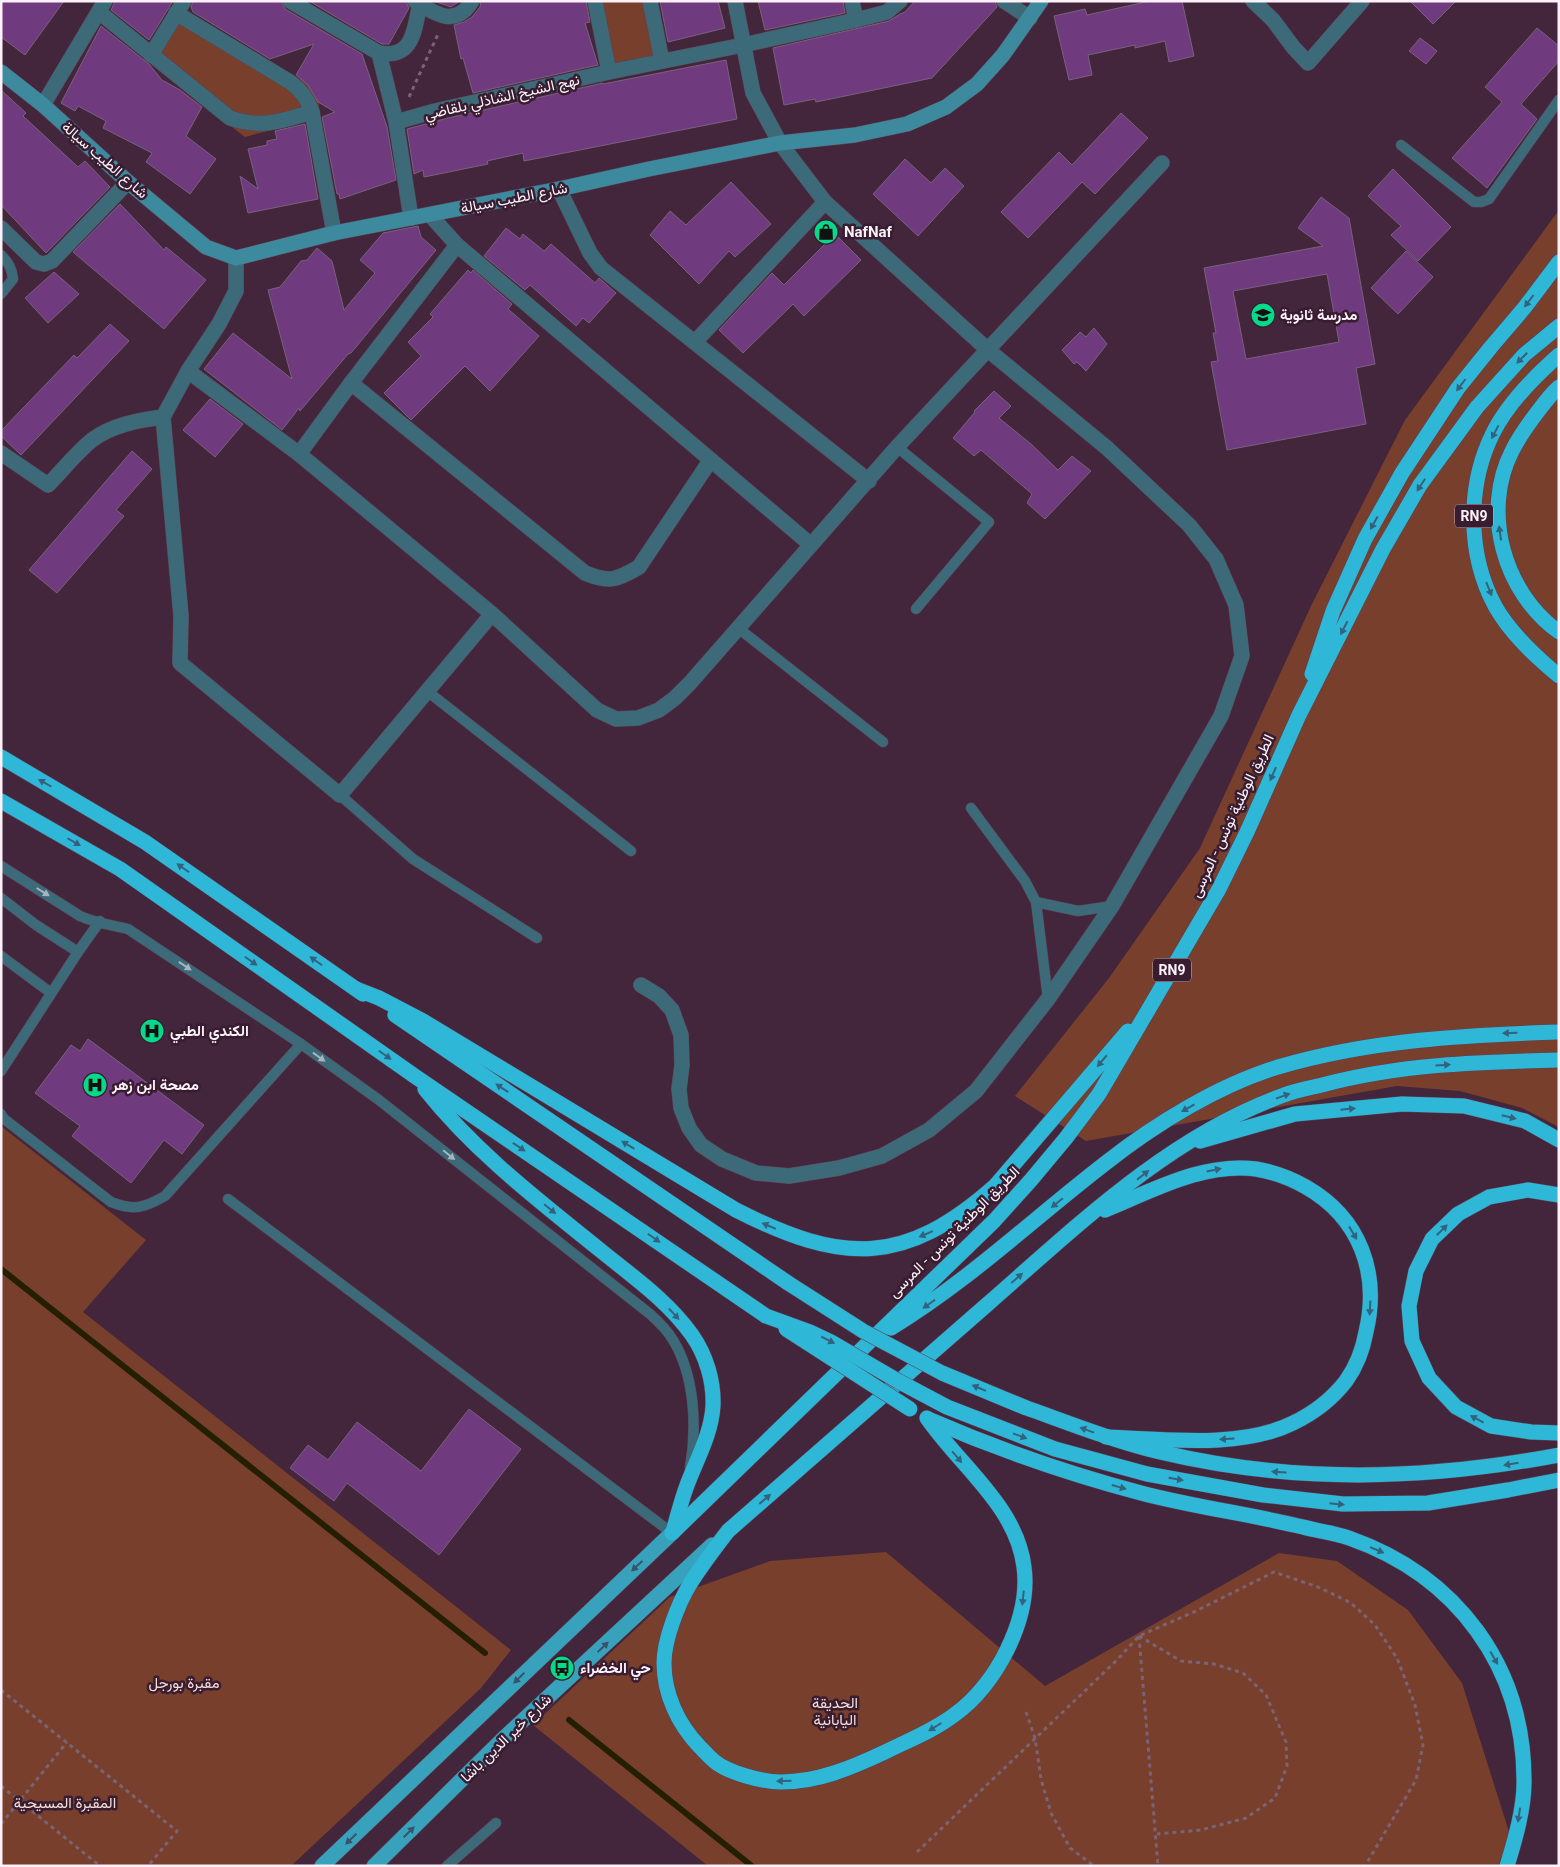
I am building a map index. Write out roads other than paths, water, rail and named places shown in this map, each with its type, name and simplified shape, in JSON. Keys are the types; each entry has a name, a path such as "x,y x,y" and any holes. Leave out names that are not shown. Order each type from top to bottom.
{"highway":[{"path":"1299,715 1333,611 1365,539 1402,473 1458,388 1490,346 1525,307 1559,262"},
{"name":"الطريق الوطنية تونس - المرسى","path":"672,1533 994,1221 1066,1138 1099,1094 1219,890 1299,715 1383,549 1420,485 1477,407 1524,356 1559,326"},
{"name":"RN9","path":"1559,355 1541,371 1512,403 1494,432 1481,463 1474,499 1475,535 1481,569 1495,606 1519,638 1559,676"},
{"name":"RN9","path":"1559,387 1531,420 1511,452 1500,486 1498,518 1502,547 1511,576 1526,600 1548,624 1559,632"},
{"path":"1,757 146,842 356,989 788,1283 863,1331 942,1372 1024,1407 1106,1437 1214,1464 1268,1472 1323,1476 1378,1476 1442,1472 1503,1465 1559,1455"},
{"path":"1,801 120,869 416,1077 766,1316 910,1409 980,1441 1023,1457 1141,1493 1263,1518 1347,1538 1383,1552 1412,1568 1462,1612 1483,1638 1503,1675 1512,1698 1521,1731 1524,1784 1516,1838 1507,1866"},
{"path":"356,989 379,998 423,1021 736,1210 762,1223 818,1244 842,1249 890,1246 934,1231 955,1219 978,1202 996,1186 1157,997"},
{"name":"RN9","path":"866,1343 910,1317 994,1256 1107,1162 1146,1133 1188,1108 1231,1086 1277,1068 1352,1049 1410,1040 1488,1034 1559,1032"},
{"path":"927,1418 949,1448 991,1494 1007,1516 1018,1541 1025,1567 1023,1601 1017,1626 1001,1664 981,1691 956,1714 927,1732 836,1773 808,1780 779,1782 750,1778 716,1762 688,1734 670,1700 664,1662 672,1623 689,1586 728,1531 1087,1218 1181,1145 1229,1118 1285,1094 1348,1078 1415,1067 1486,1062 1559,1060"},
{"path":"416,1077 480,1150 504,1172 658,1298 681,1321 700,1347 708,1366 712,1386 713,1406 710,1426 705,1445 686,1487 672,1533"},
{"path":"1181,1145 1240,1131 1295,1114 1402,1104 1464,1106 1525,1121 1559,1140"},
{"path":"1087,1218 1190,1176 1222,1169 1256,1169 1289,1177 1318,1194 1339,1212 1355,1234 1366,1260 1371,1287 1370,1315 1362,1349 1346,1380 1323,1406 1293,1423 1270,1432 1245,1438 1203,1440 1106,1437"},
{"path":"1559,1194 1528,1190 1489,1197 1458,1214 1432,1239 1416,1271 1409,1306 1412,1341 1428,1378 1456,1407 1491,1426 1531,1432 1559,1433"},
{"path":"766,1316 831,1342 898,1381 947,1406 1055,1448 1147,1474 1264,1495 1343,1504 1428,1503 1559,1480"}],"main road":[{"name":"شارع خير الدين باشا","path":"374,1866 504,1738 728,1531"},
{"path":"322,1866 672,1533"}],"street":[{"path":"290,1 379,53 399,52 411,41 417,3 433,13 446,17 460,14 472,1"},
{"path":"595,1 609,72"},
{"path":"650,1 662,61"},
{"path":"641,985 659,996 672,1010 680,1035 682,1065 679,1089 680,1108 689,1128 701,1145 722,1160 756,1174 789,1176 839,1168 882,1156 928,1130 976,1091 1048,998 1112,906 1221,716 1242,656 1236,605 1216,559 1189,525 1107,448 988,350 826,202 780,144 753,93 735,1"},
{"path":"852,1 856,20"},
{"name":"نهج الشيخ الشاذلي بلقاضي","path":"400,121 435,111 609,72 856,20 887,12 900,1"},
{"path":"1004,1 1030,18"},
{"name":"شارع الطيب سيالة","path":"1,72 42,105 128,182 206,246 236,258 334,233 559,190 648,169 780,144 855,135 907,124 946,108 977,84 1003,56 1041,1"},
{"path":"1253,1 1273,20 1293,47 1308,63 1362,1"},
{"path":"42,105 102,7 151,55 230,118 246,124 264,124 312,112"},
{"path":"151,55 180,7 290,82 303,93 308,100 312,112 334,233"},
{"path":"379,53 400,121 411,218"},
{"path":"188,371 299,454 492,614 597,710 616,719 638,718 659,710 675,698 898,447 1162,163"},
{"path":"1,228 36,262 44,264 52,261 128,182"},
{"path":"559,190 590,253 601,268 869,481"},
{"path":"695,342 826,202"},
{"path":"430,215 457,245 810,544"},
{"path":"299,454 351,382 457,245"},
{"path":"236,258 236,291 219,324 188,371 163,418 181,616 180,663 340,795 492,614"},
{"path":"351,382 586,573 600,579 614,578 638,567 710,461"},
{"path":"1,453 48,485 92,440 118,427 144,420 163,418"}],"lane":[{"path":"1401,145 1474,202 1481,202 1489,199 1559,100"},
{"path":"1,256 12,269 13,279 1,294"},
{"path":"898,447 989,522 916,609"},
{"path":"738,628 883,742"},
{"path":"427,692 631,851"},
{"path":"340,795 413,859 537,938"},
{"path":"971,808 1025,881 1036,902 1048,998"},
{"path":"1,866 80,916 91,921 100,921 128,929 302,1044 418,1130 627,1295 663,1326 681,1357 687,1374 691,1396 692,1442 686,1487"},
{"path":"1,898 36,925 78,952"},
{"path":"1036,902 1078,911 1112,906"},
{"path":"1,1071 100,921"},
{"path":"1,956 51,994"},
{"path":"1,1114 10,1124 111,1202 124,1207 138,1208 149,1205 165,1196 302,1044"},
{"path":"228,1199 672,1533"},
{"path":"447,1866 496,1823"}],"waterway":[{"path":"1,1269 485,1653"},
{"path":"569,1720 752,1866"}],"place":[{"name":"NafNaf","path":"826,232"},
{"name":"مدرسة ثانوية","path":"1263,315"},
{"name":"الكندي الطبي","path":"152,1031"},
{"name":"مصحة ابن زهر","path":"95,1085"},
{"name":"حي الخضراء","path":"562,1668"}],"park label":[{"name":"مقبرة بورجل","path":"184,1683"},
{"name":"الحديقة اليابانية","path":"835,1712"},
{"name":"المقبرة المسيحية","path":"65,1803"}]}
